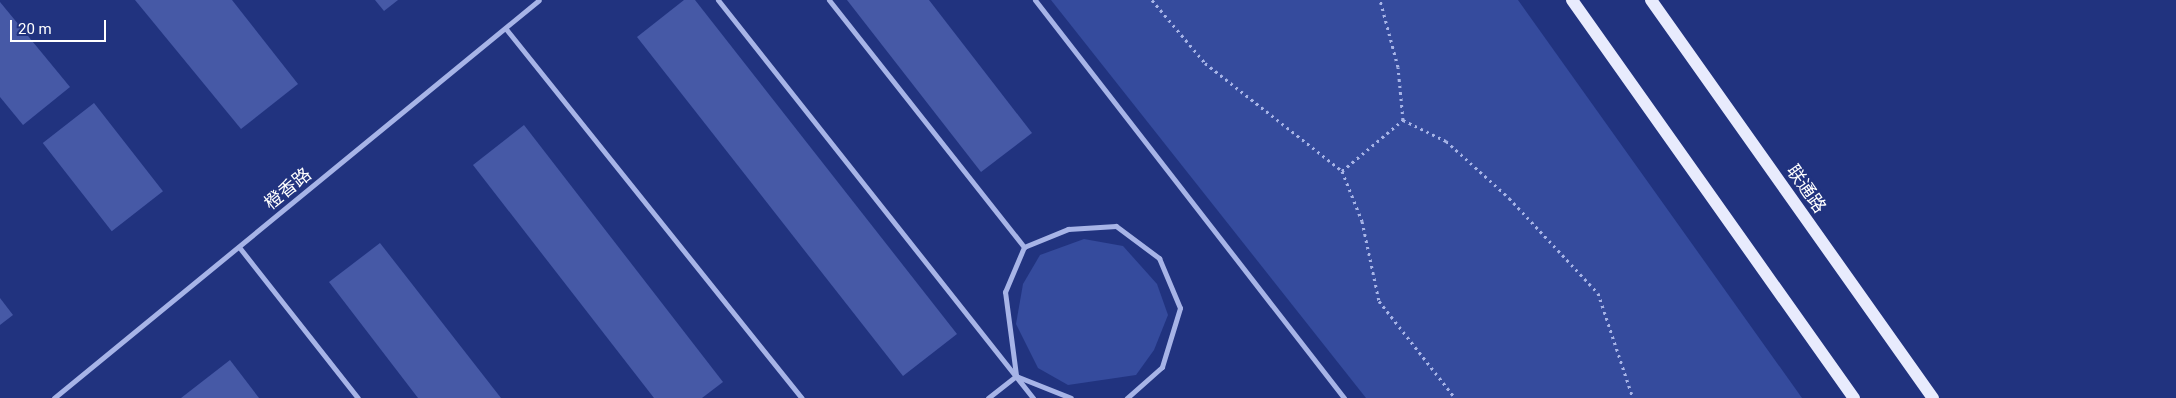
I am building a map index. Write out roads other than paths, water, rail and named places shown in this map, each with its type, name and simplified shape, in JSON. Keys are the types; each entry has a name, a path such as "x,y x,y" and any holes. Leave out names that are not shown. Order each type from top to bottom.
{"main road":[{"path":"1572,0 1854,398"},
{"name":"联通路","path":"1651,0 1933,398"}],"street":[{"name":"橙香路","path":"54,398 539,0"},
{"path":"718,0 1033,398"},
{"path":"829,0 1024,247"},
{"path":"1035,0 1344,398"},
{"path":"506,29 802,398"},
{"path":"1016,376 1005,292 1024,247 1068,230 1116,226 1159,258 1180,308 1162,367 1127,398"},
{"path":"239,247 358,398"},
{"path":"988,398 1016,376"},
{"path":"1016,376 1071,398"},
{"path":"792,398 798,393"}]}
